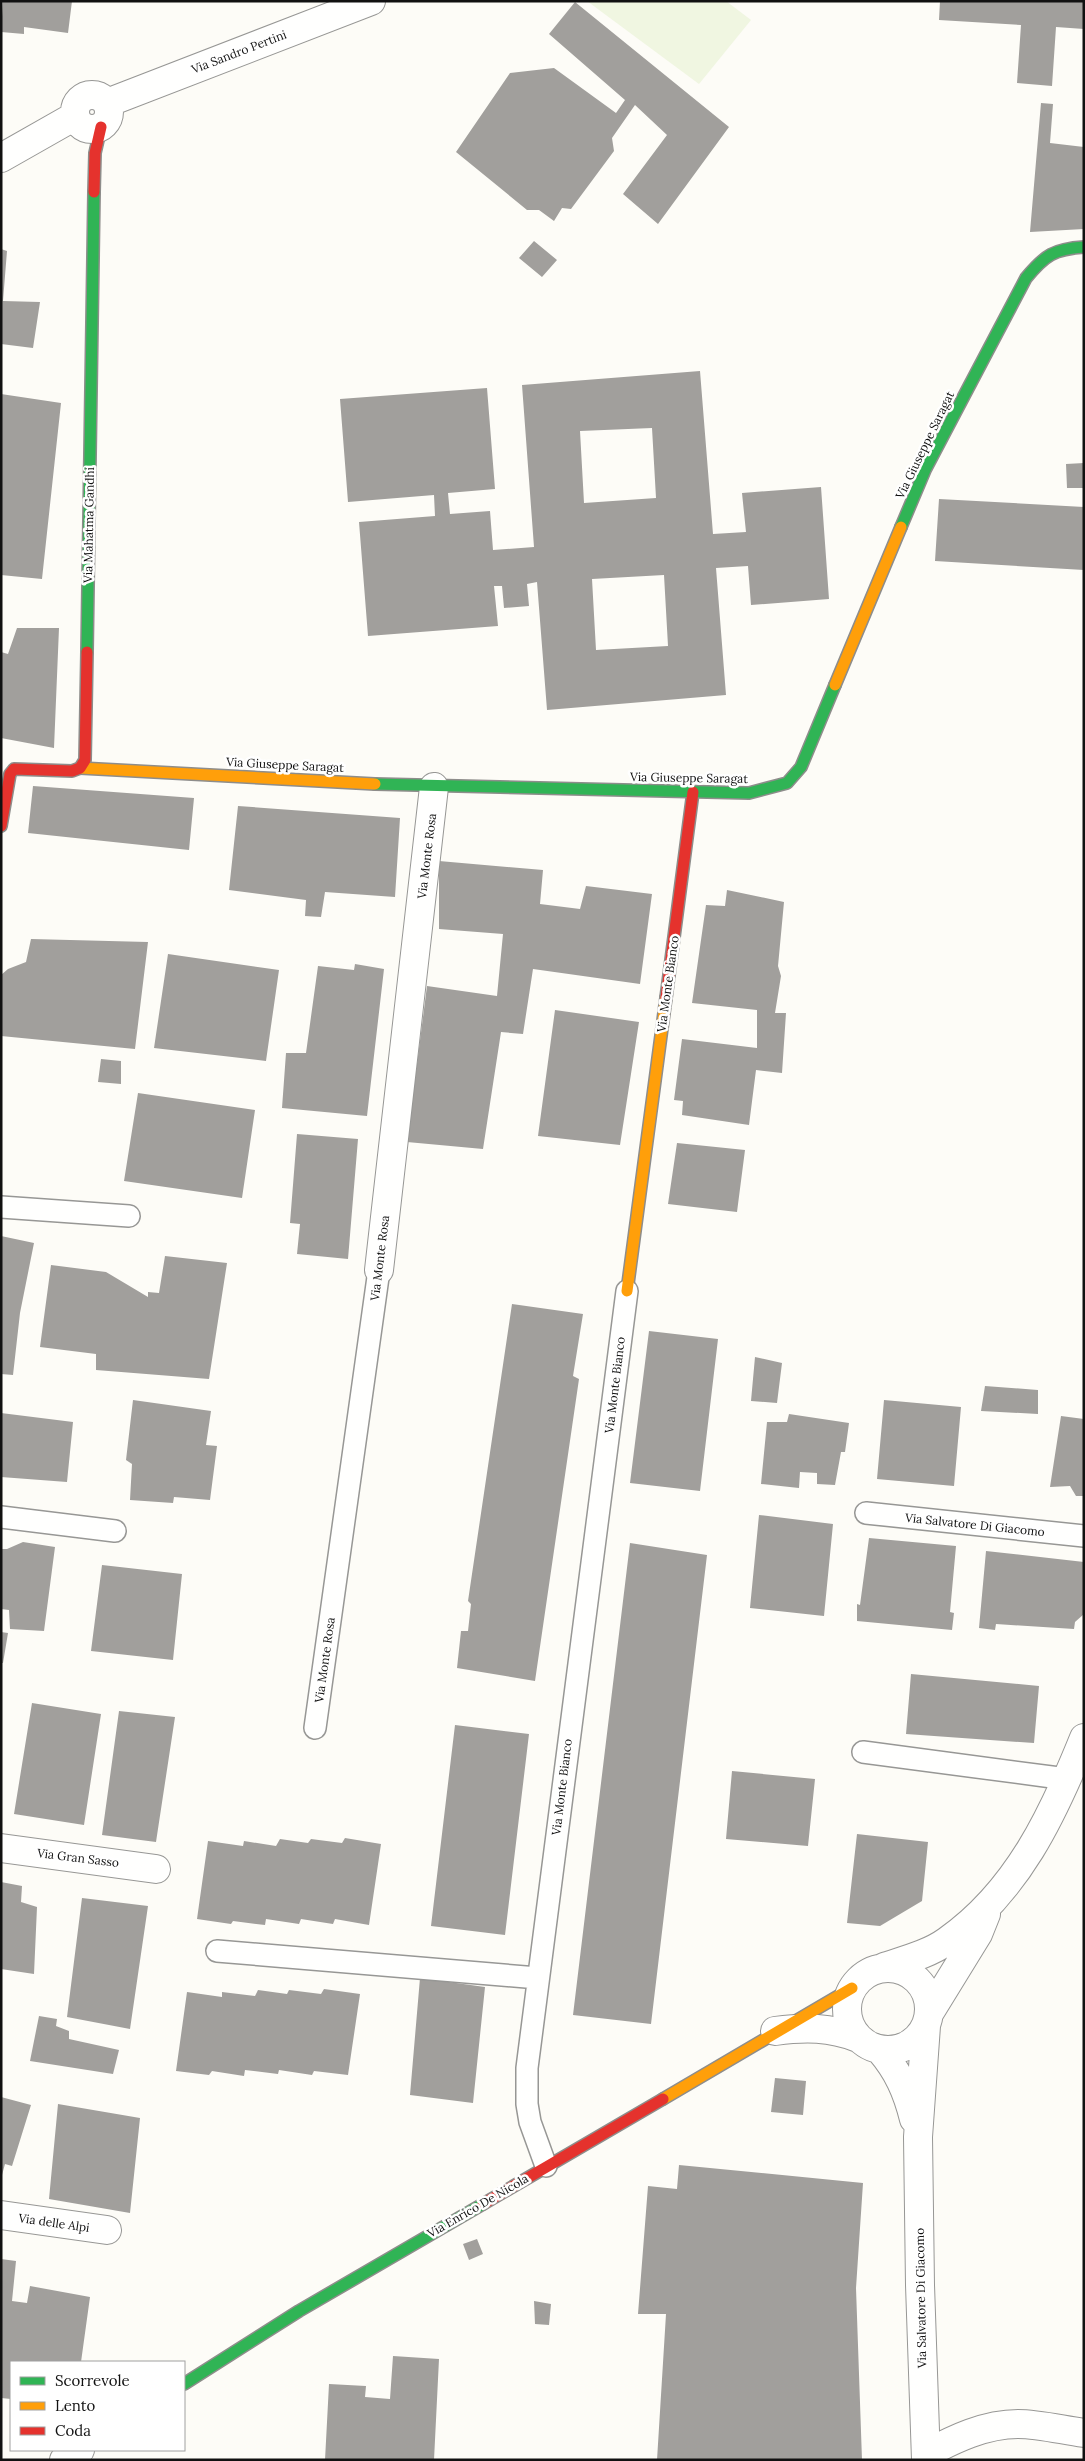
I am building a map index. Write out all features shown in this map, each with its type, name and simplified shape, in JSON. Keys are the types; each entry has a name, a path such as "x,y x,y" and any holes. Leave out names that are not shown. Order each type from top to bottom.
{"street":[{"name":"Via Sandro Pertini","path":"1,158 371,1"},
{"name":"Via Mahatma Gandhi","path":"80,768 85,760 94,153 92,119"},
{"name":"Via Giuseppe Saragat","path":"80,768 434,787 749,793 787,783 800,767 926,470 1026,278 1041,260 1052,251 1084,247"},
{"path":"1,826 6,771 17,768 72,771 80,768"},
{"name":"Via Monte Rosa","path":"379,1270 434,787"},
{"name":"Via Monte Bianco","path":"627,1292 693,792"},
{"name":"Via Salvatore Di Giacomo","path":"884,1967 946,1942 989,1906 1024,1864 1067,1779 1084,1738"},
{"name":"Via Gran Sasso","path":"1,1848 156,1868"},
{"name":"Via Salvatore Di Giacomo","path":"929,2458 920,2285 918,2137 928,2019 978,1934 989,1906"},
{"path":"884,1967 898,1968 912,1974 922,1985 928,1997 928,2019 918,2038 907,2046 894,2050 869,2044 850,2027 846,2014 847,2000 852,1988 860,1978 871,1971 884,1967"},
{"name":"Via Enrico De Nicola","path":"185,2383 299,2311 775,2031 852,1988"},
{"name":"Via Enrico De Nicola","path":"775,2031 801,2028 826,2029 869,2044"},
{"name":"Via Salvatore Di Giacomo","path":"869,2044 895,2068 908,2093 918,2137"},
{"name":"Via delle Alpi","path":"1,2215 107,2230"},
{"path":"929,2458 954,2440 983,2429 1017,2424 1084,2433"},
{"path":"64,2460 78,2451"}],"lane":[{"path":"1,1207 129,1216"},
{"name":"Via Monte Rosa","path":"315,1728 379,1270"},
{"name":"Via Monte Bianco","path":"546,2166 530,2122 527,2104 526,2068 627,1292"},
{"name":"Via Salvatore Di Giacomo","path":"866,1513 1084,1536"},
{"path":"1,1517 115,1531"},
{"path":"863,1752 1067,1779"},
{"path":"217,1951 538,1978"}],"green space":[{"path":"587,1 726,1 751,20 699,84"}],"building":[{"path":"3,1 72,1 68,33 24,27 24,34 1,32"},
{"path":"940,1 1084,1 1084,29 1056,27 1052,86 1017,83 1021,25 939,20"},
{"path":"575,2 729,127 658,224 623,194 667,135 635,105 612,138 614,151 571,209 562,208 554,221 539,210 527,210 456,152 510,73 554,68 616,113 625,100 549,34"},
{"path":"1041,103 1053,104 1050,143 1084,147 1084,229 1030,232"},
{"path":"534,241 557,260 542,277 519,258"},
{"path":"1,249 7,251 3,301 40,302 33,348 1,344"},
{"path":"700,371 713,534 746,532 742,493 821,487 829,599 751,605 748,566 716,568 726,695 547,710 537,582 527,584 529,606 504,608 502,586 494,586 498,626 368,636 359,522 435,516 434,495 348,502 340,399 487,388 495,489 448,493 450,514 490,511 493,550 534,547 522,385","holes":["652,428 656,498 584,503 580,431","664,575 668,646 596,650 592,579"]},
{"path":"1,394 61,403 42,579 1,575"},
{"path":"1084,463 1084,488 1067,488 1066,464"},
{"path":"939,499 1084,507 1084,570 935,561"},
{"path":"17,628 59,628 54,748 1,738 1,652 8,654"},
{"path":"33,786 194,798 189,850 28,833"},
{"path":"238,806 400,818 395,897 325,892 321,917 305,916 306,900 229,890"},
{"path":"439,861 543,870 540,904 580,909 586,886 652,894 640,984 533,969 523,1034 501,1032 483,1149 407,1142 427,986 497,996 503,934 439,929"},
{"path":"727,890 784,902 778,966 781,976 775,1013 786,1013 782,1073 756,1070 749,1125 682,1115 683,1101 674,1100 682,1039 757,1048 757,1010 692,1003 706,905 725,906"},
{"path":"31,939 148,942 135,1049 1,1036 1,975 8,969 26,962"},
{"path":"168,954 279,970 266,1061 154,1048"},
{"path":"355,964 384,969 367,1116 282,1108 286,1053 306,1053 318,966 354,970"},
{"path":"555,1010 639,1022 620,1145 538,1136"},
{"path":"101,1059 121,1061 121,1084 98,1082"},
{"path":"138,1093 255,1110 242,1198 124,1181"},
{"path":"297,1134 358,1139 348,1259 297,1254 300,1224 290,1223"},
{"path":"677,1143 745,1150 737,1212 668,1204"},
{"path":"1,1236 34,1243 20,1313 13,1375 1,1374"},
{"path":"165,1256 227,1263 209,1379 96,1370 96,1354 40,1347 51,1265 106,1272 148,1297 148,1292 159,1293"},
{"path":"512,1304 583,1314 573,1376 579,1379 535,1681 457,1668 461,1631 468,1631 471,1604 468,1601"},
{"path":"649,1331 718,1339 700,1491 630,1483"},
{"path":"755,1357 782,1363 777,1403 751,1401"},
{"path":"985,1386 1038,1390 1038,1414 981,1411"},
{"path":"133,1400 211,1411 206,1445 217,1446 210,1500 174,1497 173,1503 130,1500 132,1464 126,1460"},
{"path":"884,1400 961,1407 954,1486 877,1479"},
{"path":"1,1413 73,1422 67,1482 1,1477"},
{"path":"789,1414 849,1423 845,1452 841,1452 835,1485 817,1484 817,1473 800,1472 799,1488 761,1484 767,1422 787,1422"},
{"path":"1061,1416 1084,1419 1084,1496 1076,1496 1070,1486 1050,1487"},
{"path":"759,1515 833,1524 824,1616 750,1608"},
{"path":"869,1538 956,1546 950,1612 954,1613 952,1630 857,1621 857,1604 860,1605"},
{"path":"23,1542 55,1547 44,1631 10,1629 9,1610 1,1609 1,1549 7,1549"},
{"path":"630,1543 707,1555 651,2024 573,2015"},
{"path":"986,1551 1084,1562 1084,1614 1075,1622 1074,1629 996,1624 995,1630 979,1628"},
{"path":"102,1565 182,1574 173,1660 91,1651"},
{"path":"1,1632 8,1633 3,1663 1,1663"},
{"path":"911,1674 1039,1686 1034,1743 906,1734"},
{"path":"32,1703 101,1714 84,1825 14,1814"},
{"path":"119,1711 175,1717 156,1842 102,1835"},
{"path":"455,1725 529,1734 505,1935 431,1926"},
{"path":"732,1771 815,1779 808,1846 726,1839"},
{"path":"857,1834 928,1842 922,1901 880,1926 847,1923"},
{"path":"345,1838 381,1844 369,1925 335,1919 333,1924 301,1919 299,1924 266,1919 265,1925 233,1921 231,1924 197,1919 208,1841 243,1846 244,1841 276,1846 280,1839 308,1843 311,1839 342,1843"},
{"path":"1,1882 22,1886 21,1902 37,1907 34,1974 1,1969"},
{"path":"82,1898 148,1906 130,2029 67,2017"},
{"path":"420,1978 485,1987 473,2103 410,2095"},
{"path":"324,1989 360,1994 348,2075 314,2071 312,2075 279,2070 278,2074 245,2070 244,2076 212,2071 209,2075 176,2071 187,1992 222,1997 222,1992 255,1996 258,1990 287,1994 289,1990 321,1994"},
{"path":"39,2016 57,2019 56,2026 69,2031 69,2039 119,2050 113,2074 30,2061"},
{"path":"775,2078 806,2081 803,2115 771,2112"},
{"path":"1,2097 31,2105 12,2166 5,2164 2,2175"},
{"path":"58,2104 140,2118 130,2213 49,2199"},
{"path":"679,2165 863,2183 856,2288 862,2460 657,2460 666,2314 638,2314 648,2186 677,2189"},
{"path":"477,2239 483,2254 469,2260 463,2244"},
{"path":"1,2259 16,2261 12,2301 27,2303 30,2286 90,2297 81,2361 10,2361 10,2399 1,2398"},
{"path":"534,2301 551,2304 549,2325 535,2324"},
{"path":"393,2356 439,2359 434,2460 325,2460 329,2384 366,2386 365,2397 390,2399"}],"traffic: fast":[{"path":"87,652 94,192"},
{"path":"901,527 925,470 1026,278 1039,264 1051,255 1065,249 1084,247"},
{"path":"375,784 749,793 787,783 801,767 835,685"},
{"path":"185,2383 299,2311 483,2204"}],"traffic: slow":[{"path":"835,685 901,527"},
{"path":"80,768 375,784"},
{"path":"627,1291 666,998"},
{"path":"663,2099 852,1988"}],"traffic: jam":[{"path":"94,192 95,153 101,127"},
{"path":"1,826 10,774 14,769 72,771 80,768 85,760 87,652"},
{"path":"666,998 693,792"},
{"path":"483,2204 663,2099"}]}
